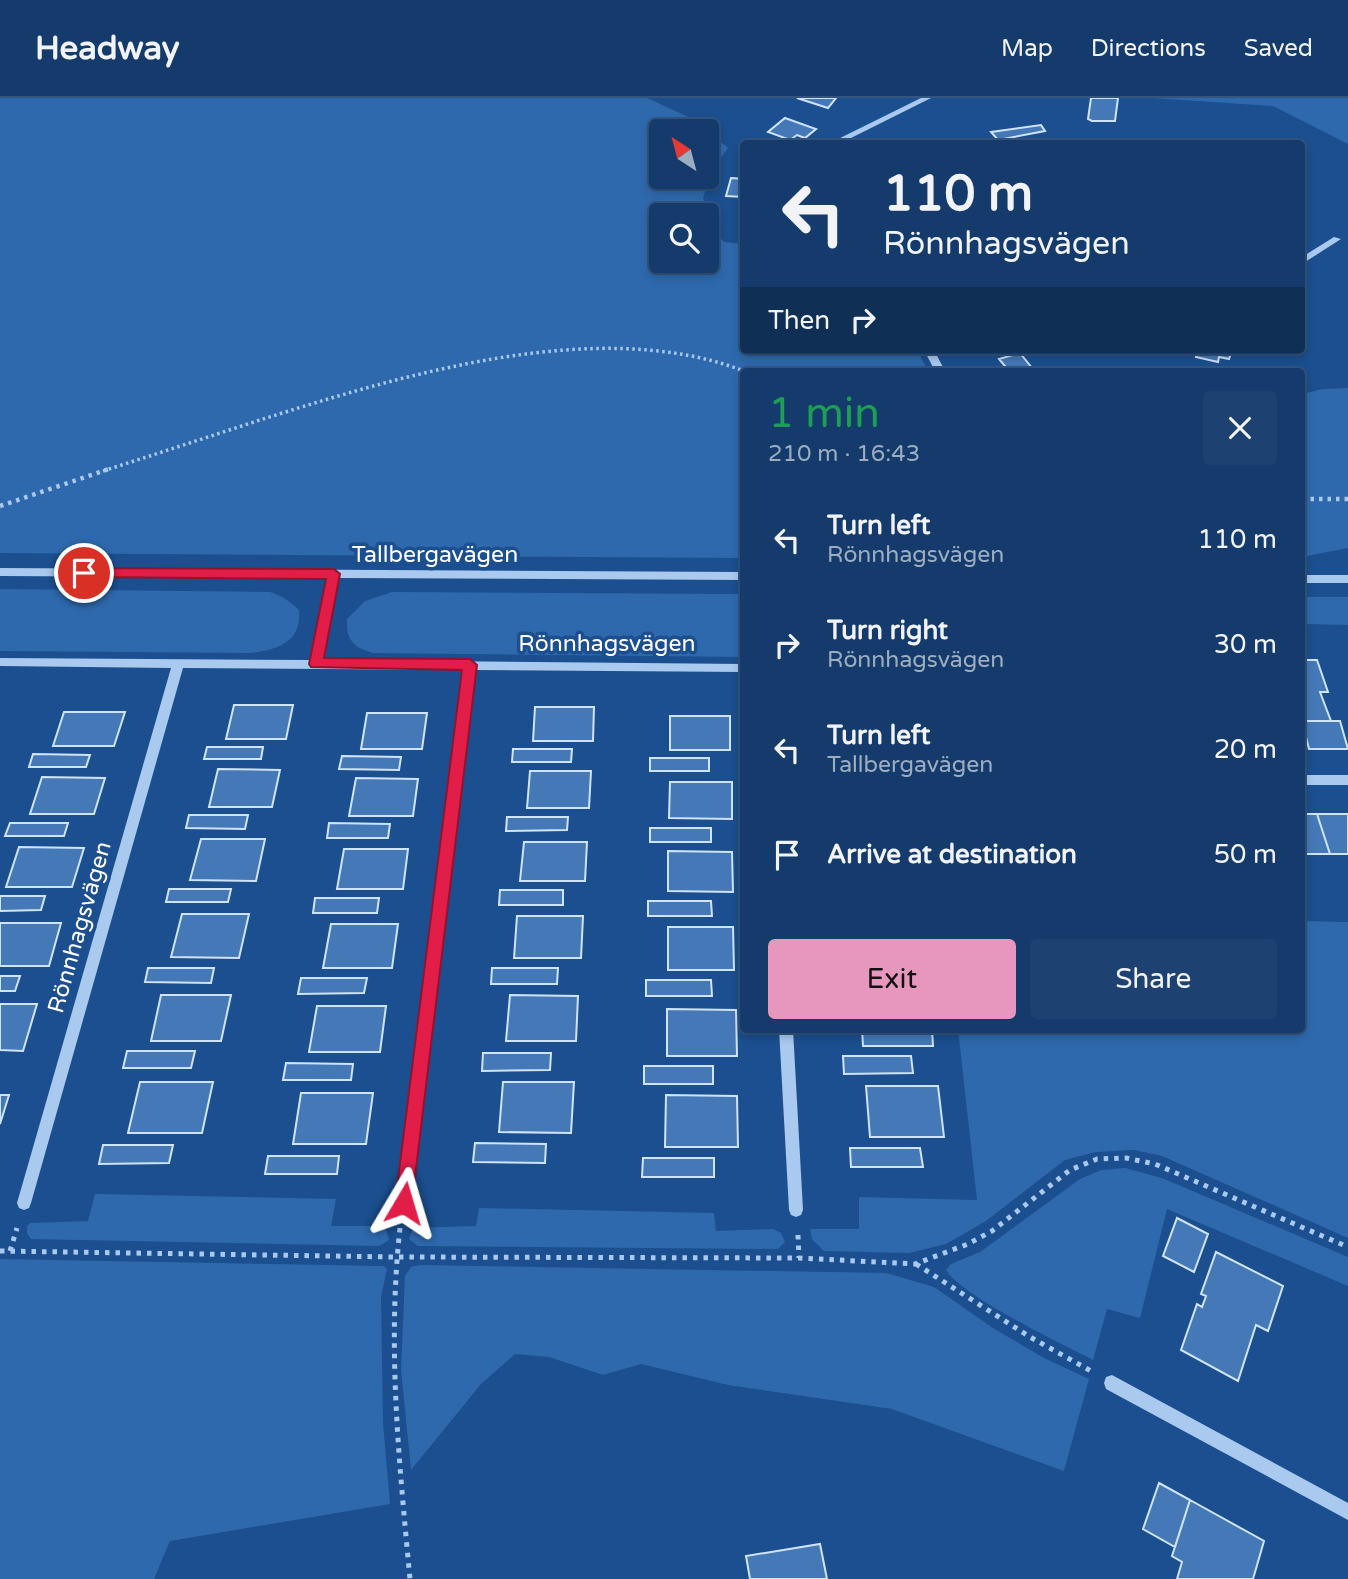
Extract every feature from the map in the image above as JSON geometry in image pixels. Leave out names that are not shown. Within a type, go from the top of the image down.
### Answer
[{"type":"street","points":[[840,140],[927,98]]},
{"type":"street","points":[[1305,259],[1337,239]]},
{"type":"street","name":"Tallbergavägen","points":[[0,572],[740,576]]},
{"type":"street","points":[[316,664],[334,574]]},
{"type":"street","points":[[1305,579],[1348,579]]},
{"type":"street","name":"Rönnhagsvägen","points":[[0,662],[740,668]]},
{"type":"street","name":"Rönnhagsvägen","points":[[24,1203],[178,664]]},
{"type":"street","points":[[404,1203],[470,665]]},
{"type":"street","points":[[1305,780],[1348,780]]},
{"type":"street","points":[[786,1033],[796,1210]]},
{"type":"street","points":[[1112,1383],[1348,1512]]},
{"type":"path","points":[[0,506],[326,399],[405,375],[462,363],[547,352],[618,349],[683,354],[740,371]]},
{"type":"path","points":[[1305,499],[1348,499]]},
{"type":"path","points":[[0,1251],[396,1257],[799,1258],[915,1264],[968,1244],[992,1231],[1070,1170],[1097,1158],[1126,1158],[1155,1164],[1348,1247]]},
{"type":"path","points":[[404,1203],[396,1257],[392,1314],[410,1579]]},
{"type":"path","points":[[915,1264],[1030,1337],[1112,1383]]},
{"type":"shaded area","points":[[0,98],[647,98],[693,119],[649,119],[649,189],[706,189],[703,198],[705,203],[649,203],[649,273],[719,273],[719,236],[724,242],[740,244],[740,354],[919,354],[926,368],[740,368],[740,558],[0,553]]},
{"type":"shaded area","points":[[1153,98],[1348,98],[1348,144],[1273,106]]},
{"type":"shaded area","points":[[719,140],[728,148],[719,160]]},
{"type":"shaded area","points":[[1348,388],[1348,548],[1305,556],[1305,393]]},
{"type":"shaded area","points":[[0,589],[270,592],[286,599],[299,610],[299,621],[292,637],[279,647],[250,653],[0,651]]},
{"type":"shaded area","points":[[392,592],[740,594],[740,657],[373,653],[352,642],[348,632],[347,619],[365,601]]},
{"type":"shaded area","points":[[1305,597],[1348,597],[1348,625],[1305,624]]},
{"type":"shaded area","points":[[1305,921],[1348,922],[1348,1238],[1162,1156],[1134,1150],[1096,1152],[1065,1160],[986,1221],[946,1244],[909,1253],[824,1251],[812,1239],[810,1229],[859,1229],[859,1197],[977,1200],[958,1033],[1305,1033]]},
{"type":"shaded area","points":[[1125,1168],[1162,1178],[1348,1257],[1348,1286],[1167,1209],[1140,1318],[1107,1309],[1093,1360],[992,1306],[956,1281],[946,1270],[951,1264],[980,1252],[1080,1179],[1101,1170]]},
{"type":"shaded area","points":[[95,1194],[336,1199],[331,1226],[385,1226],[389,1240],[379,1246],[31,1239],[27,1233],[30,1223],[88,1221]]},
{"type":"shaded area","points":[[479,1208],[714,1213],[716,1231],[773,1229],[781,1233],[785,1242],[778,1249],[418,1246],[409,1239],[413,1228],[476,1226]]},
{"type":"shaded area","points":[[0,1259],[383,1266],[387,1269],[381,1297],[383,1423],[390,1504],[170,1541],[154,1579],[0,1579]]},
{"type":"shaded area","points":[[420,1265],[886,1273],[934,1287],[993,1328],[1044,1358],[1089,1379],[1064,1471],[892,1409],[728,1385],[641,1364],[603,1375],[549,1357],[515,1354],[481,1384],[411,1470],[401,1370],[405,1276],[411,1267]]},
{"type":"building","points":[[797,98],[836,98],[828,108]]},
{"type":"building","points":[[1091,98],[1118,98],[1115,121],[1088,119]]},
{"type":"building","points":[[785,118],[816,129],[805,138],[797,135],[790,140],[768,132]]},
{"type":"building","points":[[1041,125],[1045,131],[998,140],[991,132]]},
{"type":"building","points":[[731,178],[740,179],[740,197],[726,196]]},
{"type":"building","points":[[1021,354],[1032,368],[1006,368],[999,359]]},
{"type":"building","points":[[1197,354],[1231,354],[1229,359],[1219,357],[1218,362],[1196,357]]},
{"type":"building","points":[[1305,660],[1317,660],[1328,692],[1320,692],[1331,721],[1305,721]]},
{"type":"building","points":[[234,705],[293,705],[286,739],[226,739]]},
{"type":"building","points":[[535,707],[594,707],[593,741],[533,741]]},
{"type":"building","points":[[64,712],[125,712],[114,746],[53,746]]},
{"type":"building","points":[[367,713],[427,713],[422,749],[361,749]]},
{"type":"building","points":[[670,716],[730,716],[730,750],[670,750]]},
{"type":"building","points":[[1305,721],[1340,721],[1348,749],[1309,749]]},
{"type":"building","points":[[207,747],[263,747],[261,759],[204,759]]},
{"type":"building","points":[[513,749],[572,749],[571,762],[512,762]]},
{"type":"building","points":[[33,754],[90,755],[86,767],[29,767]]},
{"type":"building","points":[[342,756],[401,757],[399,770],[339,769]]},
{"type":"building","points":[[650,758],[709,758],[709,771],[650,771]]},
{"type":"building","points":[[218,769],[280,770],[272,807],[209,807]]},
{"type":"building","points":[[530,771],[591,771],[589,808],[527,808]]},
{"type":"building","points":[[42,777],[105,778],[94,814],[30,814]]},
{"type":"building","points":[[356,778],[418,779],[413,816],[349,816]]},
{"type":"building","points":[[670,782],[732,782],[732,819],[669,818]]},
{"type":"building","points":[[1305,814],[1317,814],[1330,854],[1306,854]]},
{"type":"building","points":[[1317,814],[1348,814],[1348,854],[1330,854]]},
{"type":"building","points":[[189,815],[248,815],[245,829],[186,828]]},
{"type":"building","points":[[507,817],[568,817],[567,830],[506,831]]},
{"type":"building","points":[[10,823],[68,823],[64,836],[5,836]]},
{"type":"building","points":[[329,823],[390,824],[388,838],[327,838]]},
{"type":"building","points":[[650,828],[711,828],[711,842],[650,842]]},
{"type":"building","points":[[201,839],[265,839],[256,881],[190,880]]},
{"type":"building","points":[[524,842],[587,842],[585,881],[520,881]]},
{"type":"building","points":[[19,847],[84,848],[72,887],[6,887]]},
{"type":"building","points":[[344,849],[408,849],[403,889],[337,889]]},
{"type":"building","points":[[668,851],[732,852],[733,892],[668,891]]},
{"type":"building","points":[[169,889],[231,889],[228,902],[166,902]]},
{"type":"building","points":[[500,890],[563,890],[563,905],[499,905]]},
{"type":"building","points":[[0,896],[45,896],[41,910],[0,911]]},
{"type":"building","points":[[315,898],[379,898],[377,913],[313,913]]},
{"type":"building","points":[[648,901],[711,901],[712,916],[648,916]]},
{"type":"building","points":[[182,914],[249,914],[239,958],[171,957]]},
{"type":"building","points":[[517,916],[583,916],[581,958],[514,958]]},
{"type":"building","points":[[0,923],[61,923],[49,966],[0,966]]},
{"type":"building","points":[[331,924],[398,924],[392,968],[323,968]]},
{"type":"building","points":[[668,927],[733,927],[734,970],[668,970]]},
{"type":"building","points":[[148,968],[214,968],[211,983],[145,982]]},
{"type":"building","points":[[492,968],[558,968],[557,984],[491,984]]},
{"type":"building","points":[[0,976],[20,976],[15,991],[0,991]]},
{"type":"building","points":[[301,978],[367,978],[364,993],[298,994]]},
{"type":"building","points":[[646,980],[711,980],[712,996],[646,996]]},
{"type":"building","points":[[161,995],[231,995],[221,1041],[151,1041]]},
{"type":"building","points":[[510,995],[578,996],[576,1041],[506,1041]]},
{"type":"building","points":[[0,1004],[37,1004],[23,1051],[0,1050]]},
{"type":"building","points":[[317,1006],[386,1006],[380,1052],[309,1052]]},
{"type":"building","points":[[667,1009],[736,1010],[737,1056],[667,1056]]},
{"type":"building","points":[[862,1033],[932,1033],[933,1046],[863,1046]]},
{"type":"building","points":[[127,1051],[195,1051],[191,1068],[123,1068]]},
{"type":"building","points":[[483,1053],[551,1053],[550,1070],[482,1071]]},
{"type":"building","points":[[843,1056],[911,1056],[913,1073],[844,1074]]},
{"type":"building","points":[[286,1063],[353,1064],[351,1080],[283,1080]]},
{"type":"building","points":[[644,1066],[713,1066],[713,1084],[644,1084]]},
{"type":"building","points":[[140,1082],[213,1082],[202,1133],[128,1133]]},
{"type":"building","points":[[503,1082],[574,1082],[571,1133],[499,1132]]},
{"type":"building","points":[[866,1086],[938,1086],[944,1137],[870,1137]]},
{"type":"building","points":[[301,1093],[373,1093],[366,1144],[293,1144]]},
{"type":"building","points":[[0,1095],[9,1095],[0,1124]]},
{"type":"building","points":[[666,1095],[737,1096],[738,1147],[665,1147]]},
{"type":"building","points":[[475,1143],[546,1144],[545,1163],[473,1162]]},
{"type":"building","points":[[103,1145],[173,1145],[169,1163],[99,1164]]},
{"type":"building","points":[[850,1148],[920,1148],[923,1167],[851,1167]]},
{"type":"building","points":[[268,1156],[339,1156],[337,1174],[265,1174]]},
{"type":"building","points":[[643,1158],[714,1158],[714,1177],[642,1177]]},
{"type":"building","points":[[1177,1218],[1208,1234],[1194,1272],[1163,1256]]},
{"type":"building","points":[[1216,1252],[1283,1286],[1268,1331],[1256,1325],[1238,1381],[1181,1350],[1197,1304],[1202,1307],[1206,1296],[1201,1294]]},
{"type":"building","points":[[1159,1483],[1190,1500],[1175,1547],[1143,1529]]},
{"type":"building","points":[[1190,1500],[1264,1541],[1253,1579],[1177,1579],[1182,1562],[1172,1556]]},
{"type":"building","points":[[820,1544],[827,1579],[750,1579],[746,1556]]},
{"type":"route","points":[[84,573],[334,574],[316,664],[470,665],[404,1203]]}]
